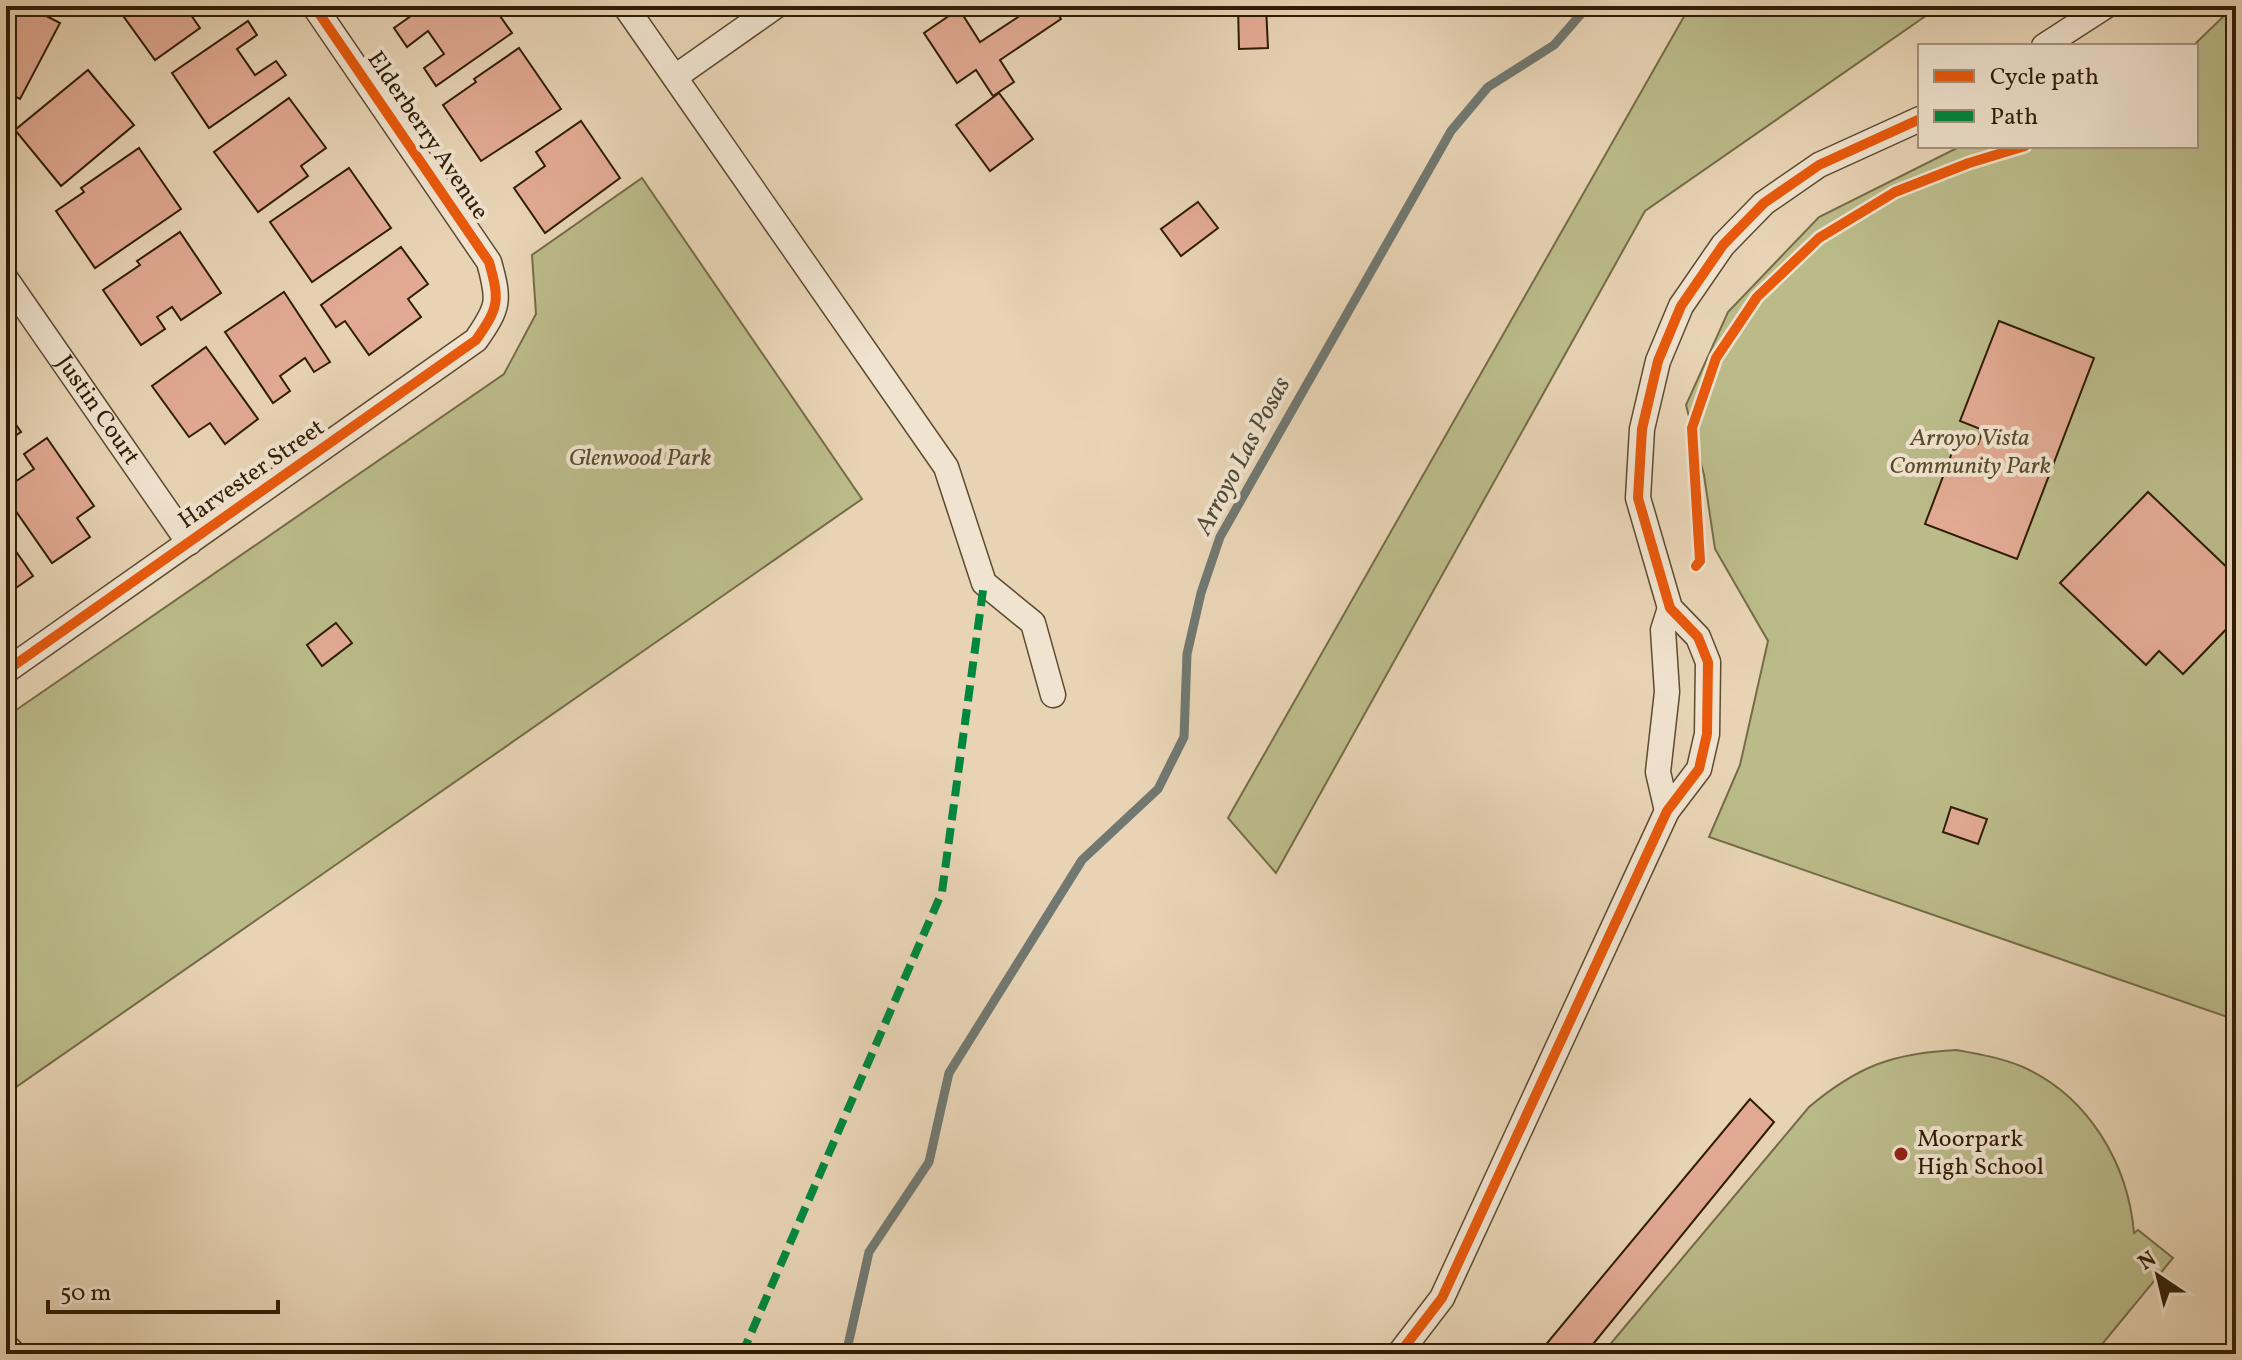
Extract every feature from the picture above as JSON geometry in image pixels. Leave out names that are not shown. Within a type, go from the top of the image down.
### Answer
[{"type":"street","name":"Elderberry Avenue","points":[[314,6],[489,262],[497,293]]},
{"type":"street","points":[[625,6],[946,467],[984,583],[1033,623],[1053,695]]},
{"type":"street","points":[[675,77],[776,6]]},
{"type":"street","points":[[2047,44],[2106,6]]},
{"type":"street","points":[[1399,1354],[1442,1298],[1667,811],[1699,769],[1707,734],[1708,662],[1698,637],[1670,608],[1638,498],[1642,429],[1658,361],[1681,306],[1723,245],[1764,203],[1819,165],[1918,120]]},
{"type":"street","name":"Justin Court","points":[[6,279],[189,543]]},
{"type":"street","name":"Harvester Street","points":[[6,671],[476,340],[493,316],[497,293]]},
{"type":"street","points":[[1667,811],[1658,772],[1667,692],[1663,630],[1670,608]]},
{"type":"green space","points":[[1690,6],[1940,6],[1645,211],[1276,873],[1228,818]]},
{"type":"green space","name":"Arroyo Vista Community Park","points":[[2236,6],[2236,1020],[1709,837],[1740,765],[1768,641],[1715,549],[1704,475],[1686,405],[1728,312],[1819,217],[1957,148],[2198,148],[2198,44],[2195,44]]},
{"type":"green space","name":"Glenwood Park","points":[[642,178],[862,499],[6,1094],[6,717],[504,374],[536,314],[532,255]]},
{"type":"green space","points":[[1957,1050],[2023,1067],[2067,1095],[2101,1135],[2113,1157],[2130,1207],[2134,1233],[2138,1230],[2173,1258],[2094,1354],[1602,1354],[1809,1107],[1844,1081],[1877,1064],[1914,1054]]},
{"type":"building","points":[[6,6],[27,6],[60,23],[20,99],[6,92],[16,69],[6,64]]},
{"type":"building","points":[[116,6],[203,6],[191,15],[200,28],[155,60]]},
{"type":"building","points":[[425,6],[493,6],[512,33],[436,86],[424,68],[444,54],[428,31],[407,47],[394,28]]},
{"type":"building","points":[[1052,6],[1061,19],[1000,60],[1014,82],[993,96],[976,70],[957,83],[924,33],[959,9],[980,42],[1018,17],[1011,7]]},
{"type":"building","points":[[1238,6],[1266,6],[1268,48],[1239,49]]},
{"type":"building","points":[[248,21],[257,35],[237,49],[255,75],[276,61],[286,75],[209,128],[172,73]]},
{"type":"building","points":[[519,48],[561,109],[481,161],[443,105]]},
{"type":"building","points":[[88,70],[134,125],[61,186],[15,130]]},
{"type":"building","points":[[999,93],[1033,139],[990,171],[956,125]]},
{"type":"building","points":[[289,98],[326,148],[301,166],[308,176],[258,212],[214,152]]},
{"type":"building","points":[[581,121],[620,178],[545,233],[514,188],[545,166],[536,152]]},
{"type":"building","points":[[139,148],[181,209],[95,268],[56,211],[84,192],[81,188]]},
{"type":"building","points":[[349,168],[391,228],[312,282],[270,222]]},
{"type":"building","points":[[1198,202],[1218,228],[1181,256],[1161,229]]},
{"type":"building","points":[[180,232],[221,293],[181,320],[172,307],[157,317],[165,329],[141,345],[103,290],[140,265],[137,261]]},
{"type":"building","points":[[401,247],[428,284],[408,299],[421,317],[369,355],[345,321],[336,327],[321,305]]},
{"type":"building","points":[[284,292],[330,362],[314,372],[305,358],[280,376],[290,391],[273,403],[225,332]]},
{"type":"building","points":[[1999,321],[2094,358],[2017,559],[1925,524],[1958,437],[1978,444],[1983,430],[1960,421]]},
{"type":"building","points":[[206,347],[258,419],[225,444],[210,423],[189,437],[152,386]]},
{"type":"building","points":[[6,410],[21,432],[6,442]]},
{"type":"building","points":[[47,438],[94,506],[77,518],[90,537],[52,563],[6,497],[6,488],[34,469],[24,454]]},
{"type":"building","points":[[2148,492],[2236,576],[2236,619],[2183,674],[2159,651],[2146,665],[2060,583]]},
{"type":"building","points":[[6,537],[33,576],[16,588],[6,575]]},
{"type":"building","points":[[336,623],[352,643],[322,666],[307,645]]},
{"type":"building","points":[[1951,807],[1987,819],[1978,844],[1943,832]]},
{"type":"building","points":[[1750,1099],[1774,1122],[1585,1354],[1538,1354]]},
{"type":"waterway","name":"Arroyo Las Posas","points":[[846,1354],[869,1252],[929,1162],[949,1073],[1082,860],[1158,789],[1184,737],[1187,654],[1201,593],[1220,537],[1451,131],[1488,87],[1554,45],[1588,6]]},
{"type":"marked path","points":[[742,1354],[942,892],[984,583]]},
{"type":"cycle path","points":[[6,671],[476,340],[493,311],[496,295],[489,262],[314,6]]},
{"type":"cycle path","points":[[1399,1354],[1442,1298],[1667,811],[1699,769],[1707,734],[1708,662],[1698,637],[1670,608],[1638,498],[1642,429],[1658,361],[1681,306],[1723,245],[1764,203],[1819,165],[1918,120]]},
{"type":"cycle path","points":[[1696,566],[1700,561],[1692,428],[1716,358],[1757,297],[1819,238],[1895,192],[1969,163],[2018,148]]},
{"type":"place","name":"Moorpark High School","points":[[1901,1154]]}]
